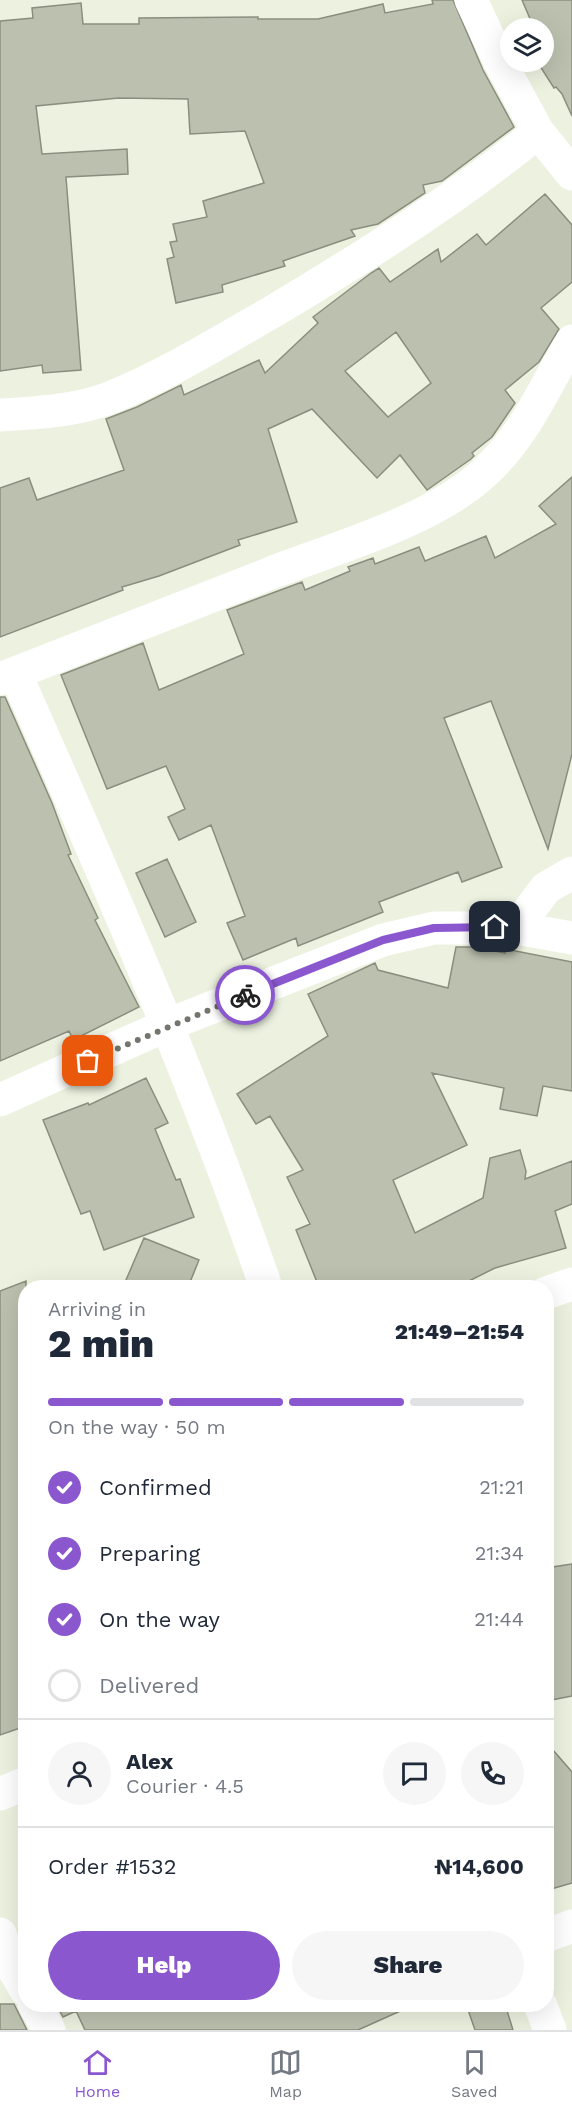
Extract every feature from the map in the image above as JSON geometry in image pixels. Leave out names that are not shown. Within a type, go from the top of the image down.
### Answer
[{"type":"street","points":[[471,0],[500,62],[538,132],[572,174]]},
{"type":"street","points":[[0,416],[45,413],[105,399],[206,350],[416,224],[487,174],[538,132]]},
{"type":"street","points":[[264,1280],[238,1205],[167,1025],[8,676],[347,544],[444,503],[484,473],[516,439],[546,391],[572,341]]},
{"type":"street","points":[[516,927],[546,888],[572,873]]},
{"type":"street","points":[[0,1100],[167,1025],[383,940],[434,928],[516,927],[572,938]]},
{"type":"street","points":[[554,1290],[572,1284]]},
{"type":"street","points":[[0,1794],[18,1786]]},
{"type":"street","points":[[554,1933],[572,1926]]},
{"type":"street","points":[[0,1934],[10,1963],[18,1976]]},
{"type":"street","points":[[39,2012],[49,2030]]},
{"type":"street","points":[[543,2012],[550,2030]]},
{"type":"building","points":[[432,0],[453,0],[483,70],[514,127],[442,181],[423,185],[425,193],[378,224],[351,230],[355,236],[283,261],[285,266],[222,285],[223,292],[176,303],[167,259],[174,257],[170,242],[177,241],[173,224],[207,217],[203,201],[264,183],[245,131],[190,134],[188,99],[119,98],[36,106],[42,154],[127,149],[128,174],[66,177],[81,370],[43,373],[42,365],[0,371],[0,21],[33,18],[32,8],[81,3],[83,24],[139,24],[139,18],[318,19],[383,4],[385,13],[433,4]]},
{"type":"building","points":[[522,0],[572,0],[572,116],[562,94],[556,87],[554,88],[544,72],[554,72],[554,18],[530,18]]},
{"type":"building","points":[[545,194],[572,225],[572,282],[541,308],[559,329],[539,362],[505,390],[515,403],[492,437],[472,453],[474,456],[471,459],[427,490],[400,455],[377,478],[312,409],[268,429],[297,522],[238,540],[240,545],[159,576],[122,587],[123,590],[0,637],[0,488],[29,478],[37,500],[124,470],[106,419],[137,407],[181,385],[184,395],[259,360],[265,373],[318,323],[313,317],[379,268],[390,282],[438,249],[441,262],[477,234],[486,245]],"holes":[[[396,332],[431,383],[388,417],[345,371]]]},
{"type":"building","points":[[572,477],[572,754],[548,849],[491,701],[444,718],[502,867],[462,882],[458,872],[379,902],[383,912],[298,946],[296,938],[243,960],[227,923],[245,916],[211,825],[179,840],[168,817],[185,809],[166,766],[107,789],[61,675],[143,643],[159,690],[244,654],[227,610],[302,582],[305,590],[350,571],[348,567],[373,558],[375,564],[419,547],[425,561],[486,536],[495,558],[556,524],[539,506]]},
{"type":"building","points":[[0,697],[5,697],[52,803],[71,854],[68,855],[98,918],[95,920],[139,1007],[73,1040],[69,1031],[0,1061]]},
{"type":"building","points":[[167,859],[196,922],[165,937],[136,873]]},
{"type":"building","points":[[456,947],[476,947],[505,953],[506,949],[572,962],[572,1091],[543,1086],[537,1116],[500,1109],[504,1088],[432,1073],[467,1145],[393,1180],[415,1233],[483,1198],[490,1158],[520,1150],[526,1171],[525,1179],[572,1161],[572,1204],[555,1211],[566,1248],[495,1268],[471,1280],[316,1280],[296,1230],[310,1224],[287,1177],[303,1170],[270,1116],[256,1124],[237,1094],[328,1036],[308,994],[375,963],[378,970],[448,988]]},
{"type":"building","points":[[146,1078],[168,1123],[155,1129],[176,1180],[180,1179],[194,1217],[104,1250],[90,1211],[81,1214],[43,1120],[88,1103],[89,1105]]},
{"type":"building","points":[[144,1238],[199,1260],[191,1280],[126,1280]]},
{"type":"building","points":[[18,1284],[18,1729],[0,1735],[0,1291]]},
{"type":"building","points":[[572,1564],[572,1696],[554,1699],[554,1567]]},
{"type":"building","points":[[554,1751],[572,1772],[572,1883],[554,1888]]},
{"type":"building","points":[[0,2004],[14,2004],[27,2030],[0,2030]]},
{"type":"building","points":[[60,2012],[74,2012],[63,2017]]},
{"type":"building","points":[[76,2012],[398,2012],[358,2030],[85,2030]]},
{"type":"building","points":[[469,2012],[507,2012],[513,2030],[475,2030]]},
{"type":"way so far","points":[[88,1061],[167,1025],[245,995]]},
{"type":"route","points":[[245,995],[383,940],[434,928],[495,927]]}]
